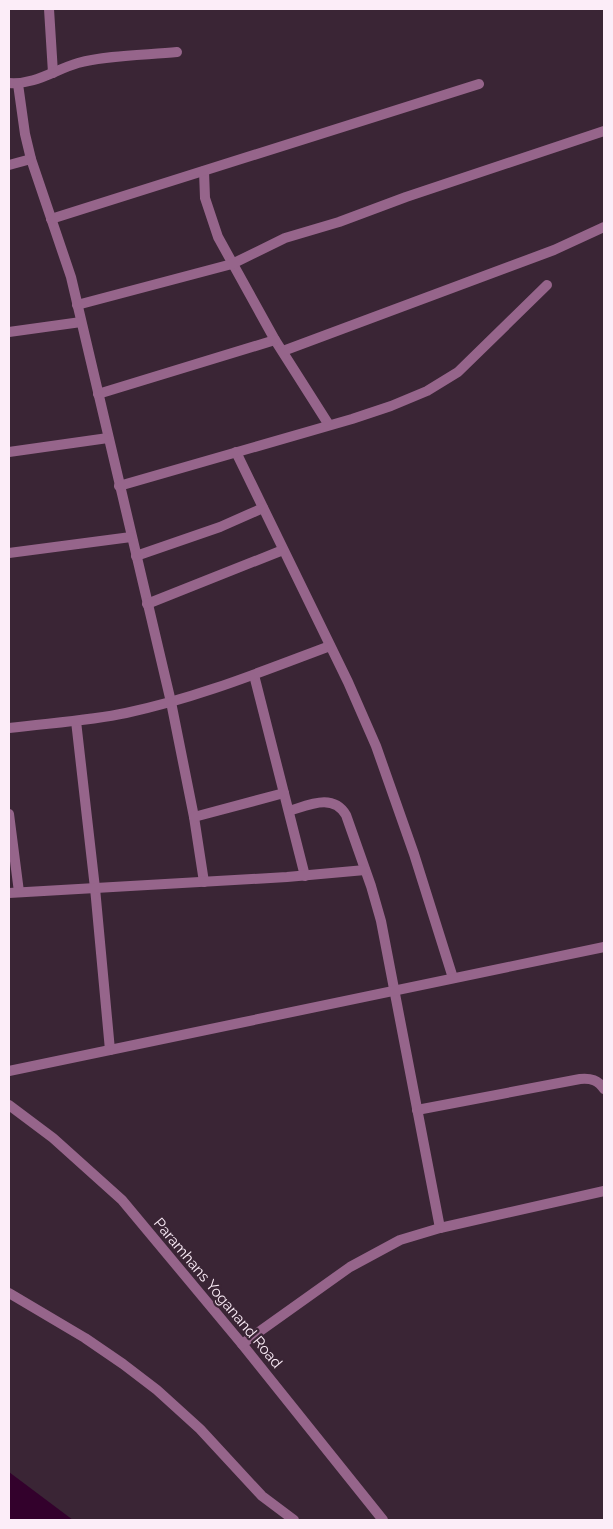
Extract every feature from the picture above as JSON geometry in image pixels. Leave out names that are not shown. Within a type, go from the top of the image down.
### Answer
[{"type":"street","points":[[49,9],[53,73]]},
{"type":"street","points":[[177,52],[92,60],[28,83],[14,84],[31,159],[70,277],[77,305],[171,702],[194,817],[204,882]]},
{"type":"street","points":[[51,219],[479,84]]},
{"type":"street","points":[[77,305],[232,264],[285,238],[338,222],[406,197],[604,131]]},
{"type":"street","points":[[9,165],[31,159]]},
{"type":"street","points":[[204,171],[206,198],[210,217],[218,237],[275,340],[329,425]]},
{"type":"street","points":[[283,351],[554,250],[604,227]]},
{"type":"street","points":[[119,486],[400,403],[444,382],[470,361],[547,285]]},
{"type":"street","points":[[9,332],[81,322]]},
{"type":"street","points":[[98,394],[275,340]]},
{"type":"street","points":[[9,452],[108,438]]},
{"type":"street","points":[[236,452],[348,682],[376,746],[414,854],[453,978]]},
{"type":"street","points":[[136,556],[220,527],[263,508]]},
{"type":"street","points":[[9,554],[131,537]]},
{"type":"street","points":[[147,604],[283,550]]},
{"type":"street","points":[[9,728],[76,721],[124,713],[171,702],[222,687],[330,646]]},
{"type":"street","points":[[254,675],[305,876]]},
{"type":"street","points":[[76,721],[95,888],[110,1050]]},
{"type":"street","points":[[194,817],[284,793]]},
{"type":"street","points":[[289,811],[328,802],[342,809],[366,870],[381,921],[440,1228]]},
{"type":"street","points":[[9,814],[14,892],[305,876],[366,870]]},
{"type":"street","points":[[9,1071],[604,947]]},
{"type":"street","points":[[417,1110],[580,1079],[590,1078],[598,1081],[604,1089]]},
{"type":"street","name":"Paramhans Yoganand Road","points":[[9,1105],[53,1138],[122,1200],[242,1344],[383,1520]]},
{"type":"street","points":[[242,1344],[350,1267],[400,1240],[440,1228],[604,1191]]},
{"type":"street","points":[[9,1293],[85,1338],[157,1390],[216,1445],[262,1496],[294,1520]]},
{"type":"shaded area","points":[[9,1472],[73,1520],[9,1520]]}]
